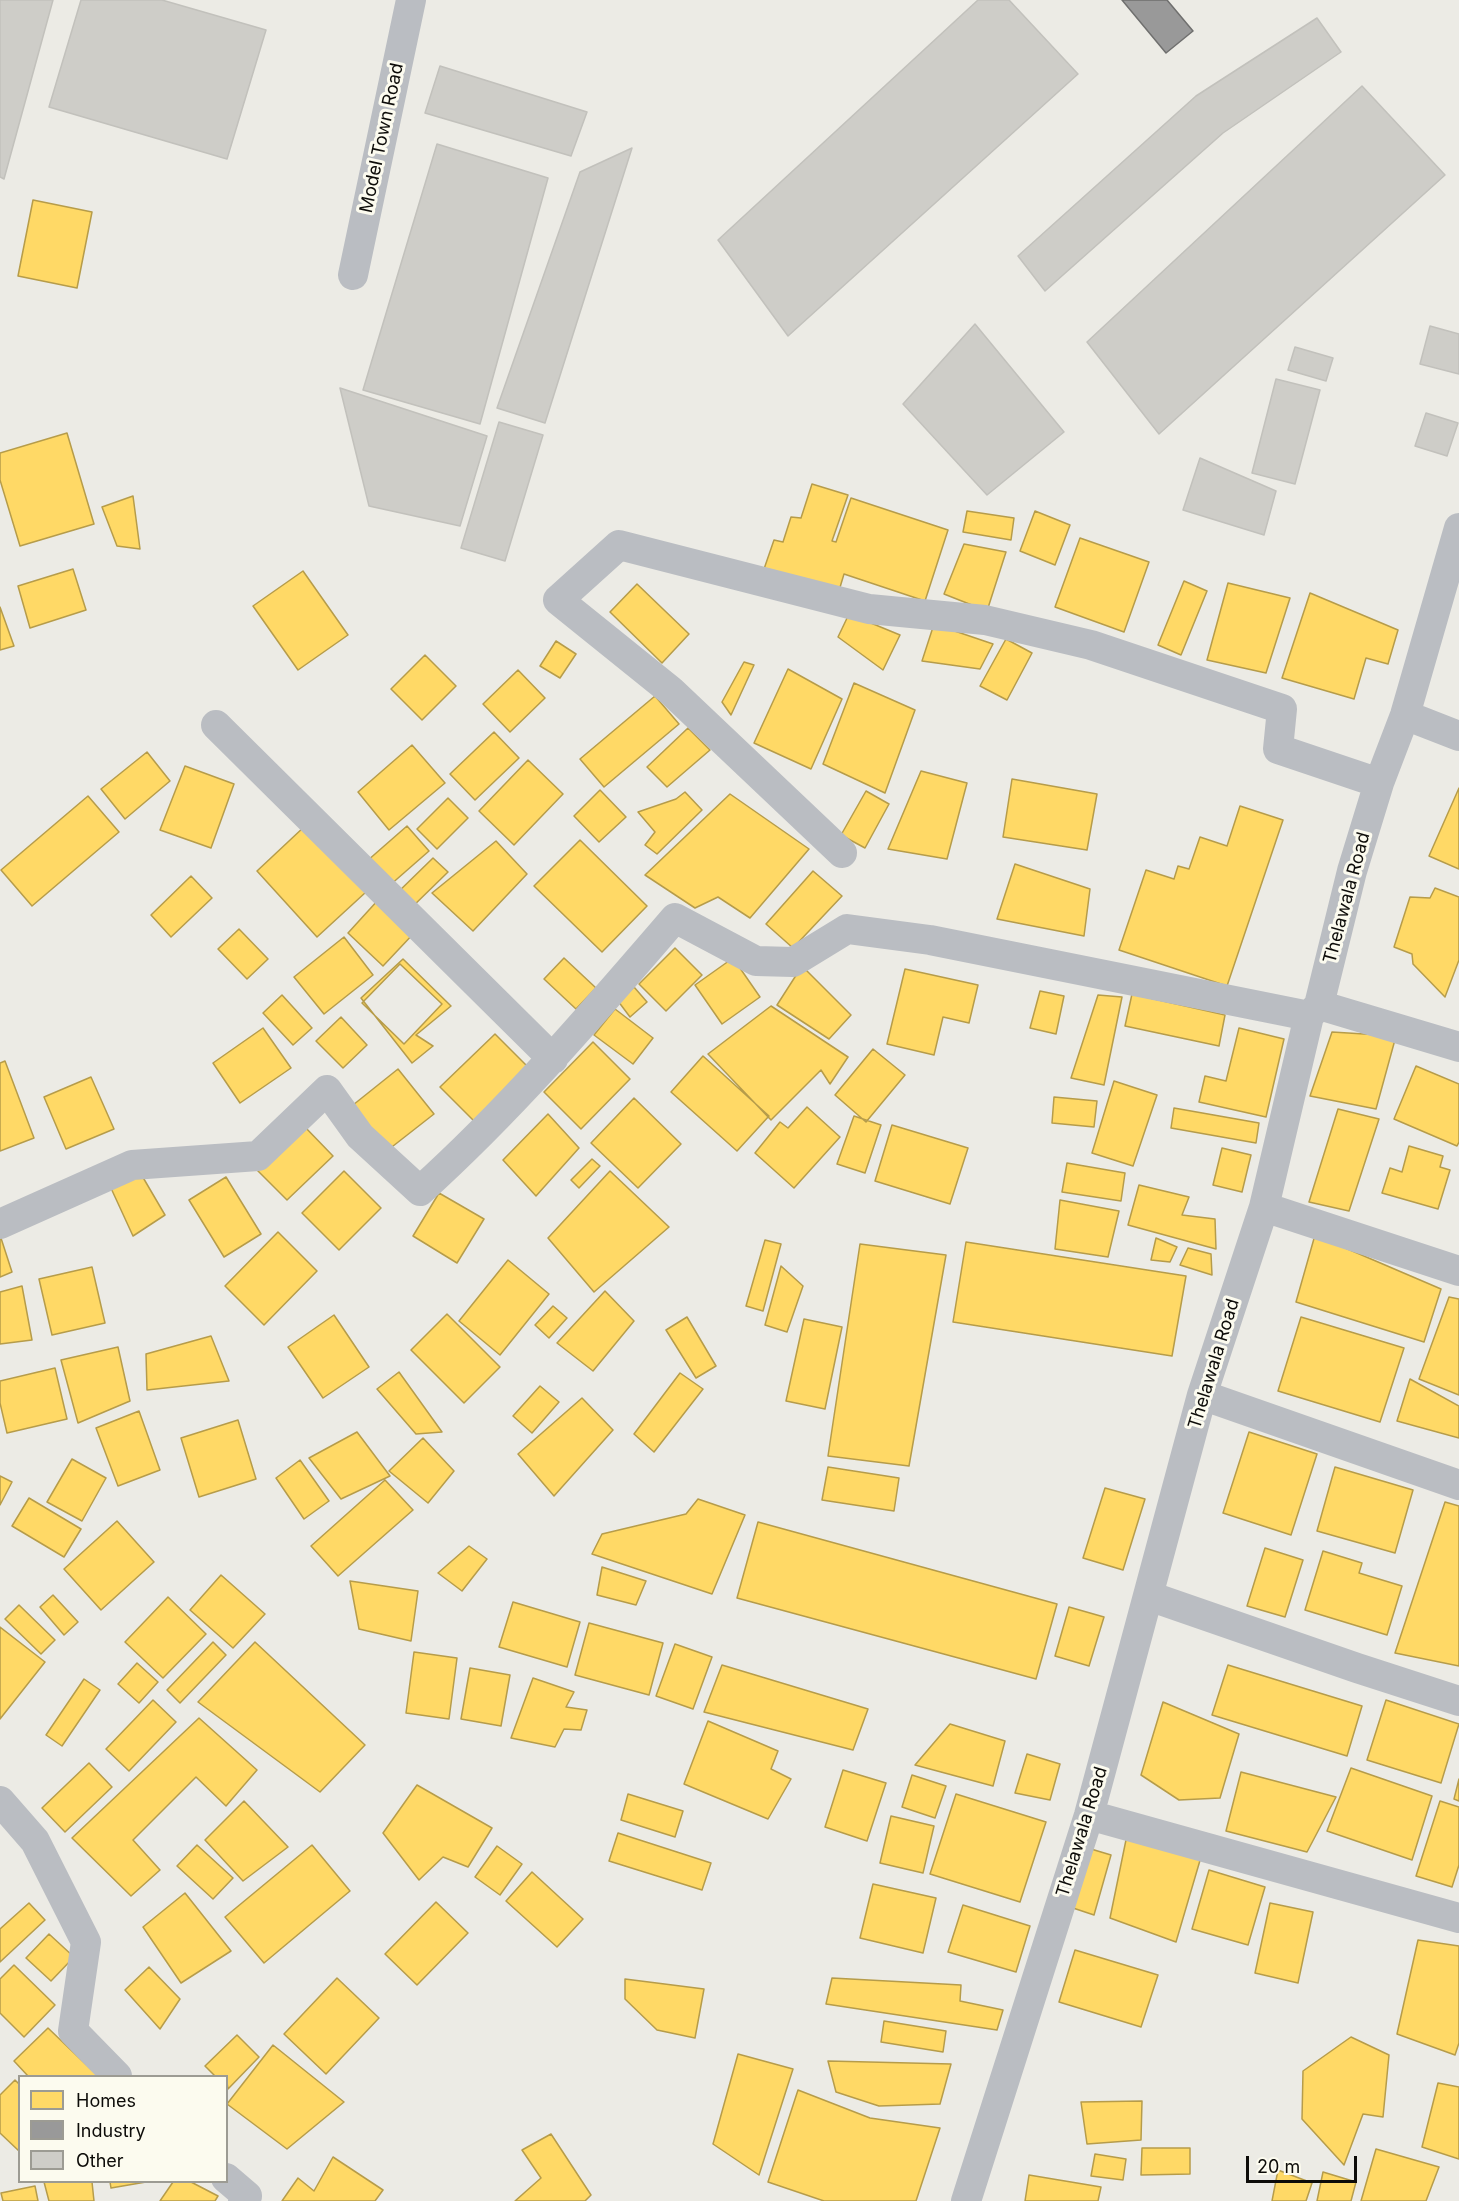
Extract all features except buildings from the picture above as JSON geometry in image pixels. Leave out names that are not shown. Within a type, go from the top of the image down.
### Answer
[{"type":"street","name":"Model Town Road","points":[[353,275],[411,0]]},
{"type":"street","name":"Thelawala Road","points":[[966,2201],[1089,1815],[1202,1395],[1264,1207],[1352,871],[1379,783],[1405,716],[1459,528]]},
{"type":"street","points":[[842,853],[671,691],[558,600],[619,545],[869,609],[985,620],[1091,645],[1282,709],[1278,749],[1379,783]]},
{"type":"street","points":[[1405,716],[1459,736]]},
{"type":"street","points":[[216,725],[553,1059]]},
{"type":"street","points":[[0,1224],[132,1165],[258,1156],[327,1089],[360,1136],[420,1191],[470,1146],[553,1059],[675,918],[756,961],[792,962],[847,929],[930,940],[1314,1011],[1459,1047]]},
{"type":"street","points":[[1264,1207],[1459,1271]]},
{"type":"street","points":[[1202,1395],[1459,1485]]},
{"type":"street","points":[[1149,1596],[1459,1701]]},
{"type":"street","points":[[0,1801],[35,1841],[86,1942],[73,2031],[116,2075]]},
{"type":"street","points":[[1089,1815],[1459,1918]]},
{"type":"street","points":[[228,2180],[247,2196],[243,2201]]}]
